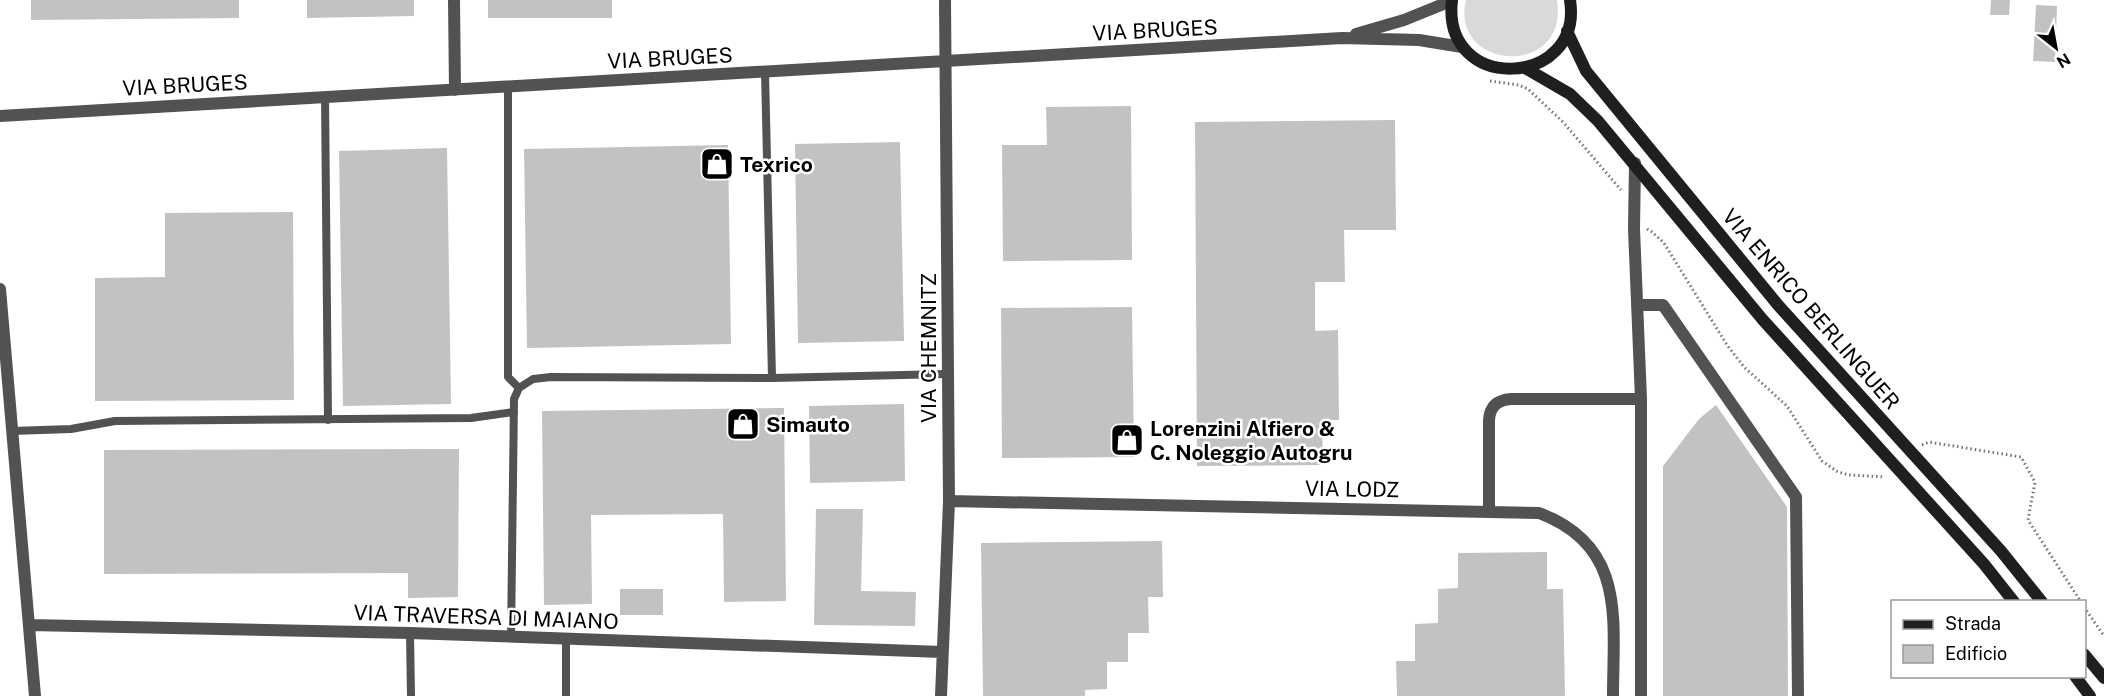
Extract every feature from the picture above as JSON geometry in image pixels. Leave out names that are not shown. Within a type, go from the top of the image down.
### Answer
[{"type":"main road","points":[[1525,68],[1546,58],[1562,41],[1570,17],[1570,0]]},
{"type":"main road","points":[[1451,1],[1452,23],[1462,47]]},
{"type":"main road","name":"VIA ENRICO BERLINGUER","points":[[1567,31],[1586,71],[1770,296],[2001,551],[2040,600]]},
{"type":"main road","name":"VIA ENRICO BERLINGUER","points":[[1462,47],[1475,58],[1494,67],[1525,68],[1558,86],[1581,103],[1635,163],[1763,320],[1984,564],[2012,600]]},
{"type":"main road","points":[[2086,655],[2104,678]]},
{"type":"main road","points":[[2076,678],[2090,696]]},
{"type":"street","points":[[454,0],[455,90]]},
{"type":"street","name":"VIA CHEMNITZ","points":[[941,696],[949,501],[945,0]]},
{"type":"street","name":"VIA BRUGES","points":[[1342,38],[1404,20],[1451,1]]},
{"type":"street","name":"VIA BRUGES","points":[[0,116],[1342,38],[1419,40],[1462,47]]},
{"type":"street","points":[[1635,163],[1634,229],[1641,399],[1641,696]]},
{"type":"street","points":[[0,289],[35,696]]},
{"type":"street","points":[[1637,305],[1663,305],[1797,497],[1798,696]]},
{"type":"street","points":[[1489,512],[1490,415],[1497,403],[1511,399],[1641,399]]},
{"type":"street","name":"VIA LODZ","points":[[949,501],[1539,513],[1570,528],[1586,542],[1606,575],[1612,606],[1613,696]]},
{"type":"street","name":"VIA TRAVERSA DI MAIANO","points":[[29,625],[410,633],[942,652]]},
{"type":"lane","points":[[765,72],[772,378]]},
{"type":"lane","points":[[508,87],[508,377],[519,388]]},
{"type":"lane","points":[[325,96],[328,420]]},
{"type":"lane","points":[[511,636],[514,399],[519,388],[533,380],[551,377],[772,378],[947,374]]},
{"type":"lane","points":[[12,431],[71,429],[115,421],[471,418],[514,412]]},
{"type":"lane","points":[[410,633],[411,696]]},
{"type":"lane","points":[[566,638],[566,696]]},
{"type":"path","points":[[1487,80],[1519,85],[1528,89],[1563,122],[1623,193]]},
{"type":"path","points":[[1634,229],[1645,229],[1652,232],[1664,243],[1727,345],[1744,367],[1787,406],[1822,461],[1838,472],[1849,475],[1886,477]]},
{"type":"path","points":[[1920,445],[1929,442],[2021,457],[2035,482],[2028,520],[2080,600]]},
{"type":"path","points":[[2086,609],[2104,636]]},
{"type":"shaded area","points":[[1466,0],[1557,0],[1556,26],[1545,43],[1529,53],[1510,56],[1490,52],[1475,41],[1466,24]]},
{"type":"building","points":[[31,0],[239,0],[239,18],[31,20]]},
{"type":"building","points":[[307,0],[414,0],[414,16],[307,18]]},
{"type":"building","points":[[488,0],[612,0],[612,18],[488,18]]},
{"type":"building","points":[[1991,0],[2010,0],[2009,15],[1990,15]]},
{"type":"building","points":[[2036,5],[2057,6],[2055,62],[2033,61]]},
{"type":"building","points":[[1131,106],[1132,260],[1003,261],[1002,145],[1047,145],[1046,107]]},
{"type":"building","points":[[1395,120],[1396,230],[1344,230],[1345,282],[1315,282],[1315,331],[1338,330],[1339,420],[1322,420],[1323,465],[1197,466],[1195,122]]},
{"type":"building","points":[[900,142],[904,341],[798,343],[795,144]]},
{"type":"building","points":[[728,145],[731,344],[527,348],[524,149]]},
{"type":"building","points":[[447,148],[451,404],[343,406],[339,151]]},
{"type":"building","points":[[293,212],[294,400],[95,401],[95,278],[165,277],[165,213]]},
{"type":"building","points":[[1132,307],[1134,457],[1002,458],[1001,308]]},
{"type":"building","points":[[904,404],[905,481],[810,483],[809,406]]},
{"type":"building","points":[[1716,405],[1787,507],[1788,696],[1663,696],[1663,466],[1699,419]]},
{"type":"building","points":[[784,408],[786,601],[724,602],[723,514],[591,515],[592,604],[544,605],[542,411]]},
{"type":"building","points":[[459,449],[458,597],[408,598],[408,573],[104,574],[104,450]]},
{"type":"building","points":[[816,509],[863,509],[861,591],[916,592],[915,626],[814,625]]},
{"type":"building","points":[[1162,541],[1163,597],[1148,597],[1149,633],[1128,633],[1128,662],[1107,662],[1107,689],[1085,690],[1085,696],[983,696],[981,543]]},
{"type":"building","points":[[1547,552],[1547,589],[1563,589],[1565,696],[1397,696],[1396,661],[1415,661],[1415,624],[1438,623],[1438,589],[1458,588],[1458,553]]},
{"type":"building","points":[[620,589],[663,589],[663,615],[620,615]]},
{"type":"place","name":"Texrico","points":[[717,164]]},
{"type":"place","name":"Simauto","points":[[743,424]]},
{"type":"place","name":"Lorenzini Alfiero & C. Noleggio Autogru","points":[[1127,440]]}]
